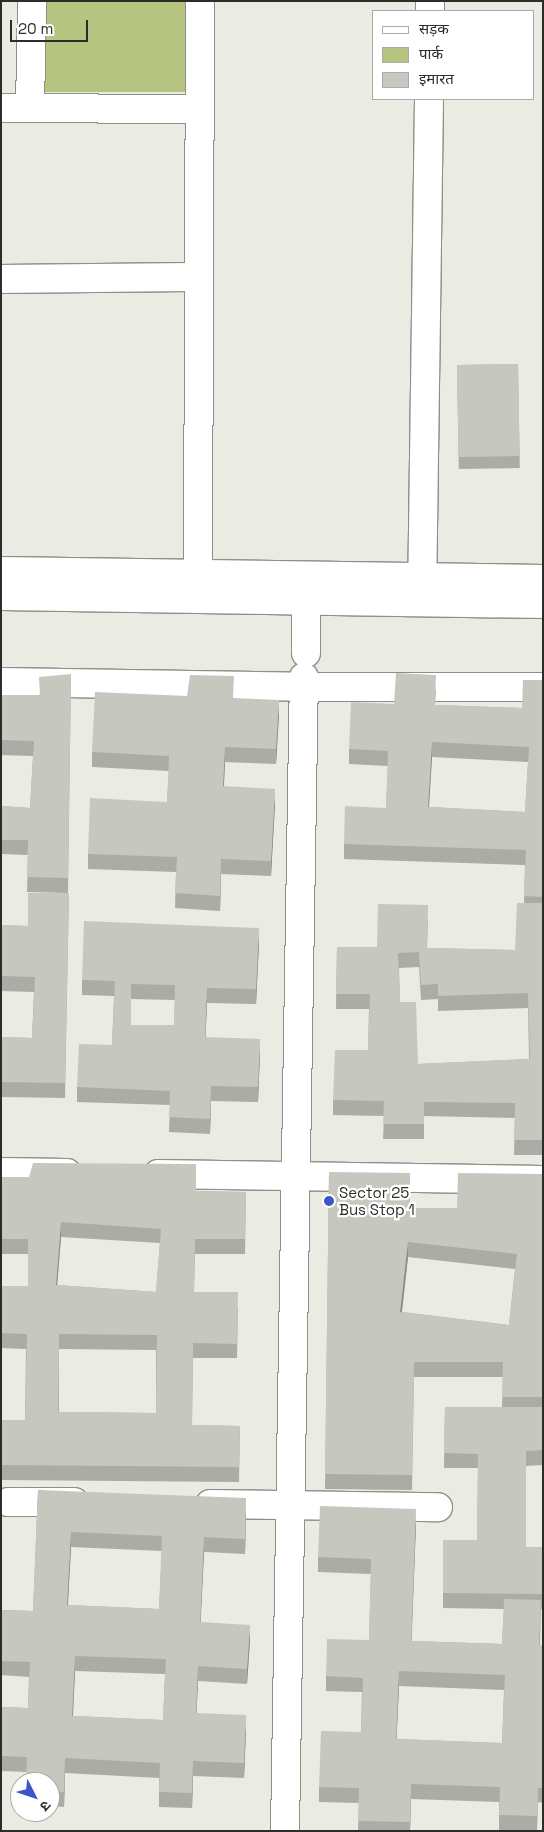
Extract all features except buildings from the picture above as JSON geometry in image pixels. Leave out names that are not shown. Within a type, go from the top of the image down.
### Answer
[{"type":"street","points":[[30,108],[32,1]]},
{"type":"street","points":[[198,574],[200,1]]},
{"type":"street","points":[[423,590],[429,100]]},
{"type":"street","points":[[1,108],[200,109]]},
{"type":"street","points":[[1,279],[199,277]]},
{"type":"street","points":[[1,571],[198,574],[306,588]]},
{"type":"street","points":[[423,590],[543,579]]},
{"type":"street","points":[[286,1831],[306,588]]},
{"type":"street","points":[[1,596],[306,588],[423,590],[543,604]]},
{"type":"street","points":[[1,682],[305,672],[543,687]]},
{"type":"street","points":[[1,1172],[90,1173]]},
{"type":"street","points":[[129,1173],[543,1180]]},
{"type":"street","points":[[8,1502],[96,1503]]},
{"type":"street","points":[[183,1504],[438,1507]]},
{"type":"green space","points":[[45,1],[186,1],[186,92],[45,92]]},
{"type":"place","name":"Sector 25 Bus Stop 1","points":[[329,1201]]}]
